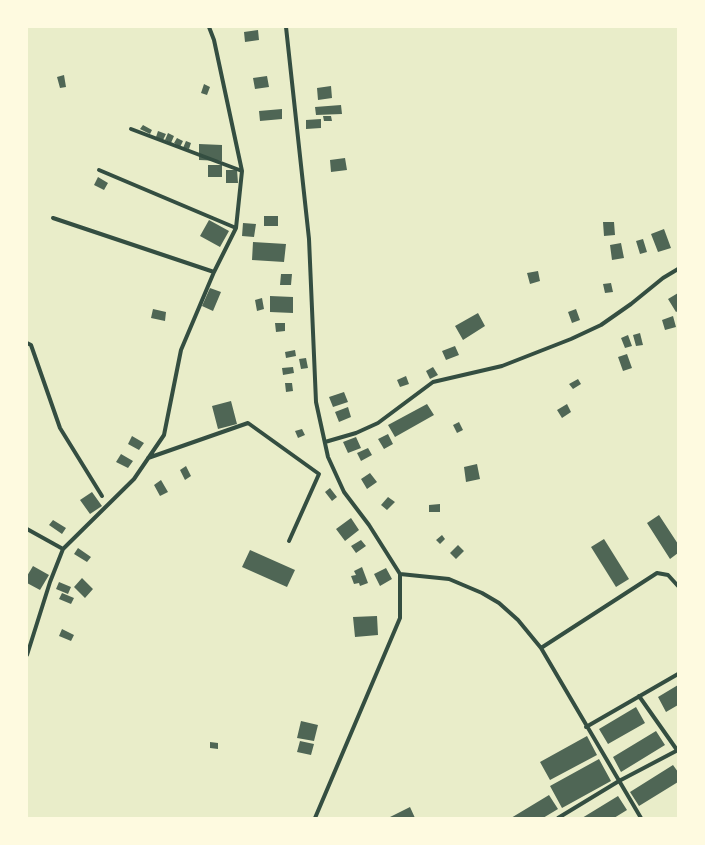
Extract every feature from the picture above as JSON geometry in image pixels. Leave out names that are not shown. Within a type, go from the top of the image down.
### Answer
[{"type":"street","points":[[27,655],[50,582],[63,549],[134,479],[164,435],[181,350],[214,272],[236,228],[242,172],[214,40],[209,27]]},
{"type":"street","points":[[286,27],[309,239],[316,402],[328,456],[344,492],[369,525],[400,574],[400,618],[315,818]]},
{"type":"street","points":[[131,129],[242,172]]},
{"type":"street","points":[[99,170],[236,228]]},
{"type":"street","points":[[53,218],[214,272]]},
{"type":"street","points":[[325,442],[356,433],[378,423],[433,382],[502,366],[571,339],[601,325],[631,304],[663,278],[678,269]]},
{"type":"street","points":[[27,343],[31,345],[60,428],[102,496]]},
{"type":"street","points":[[148,458],[248,423],[319,474],[289,540]]},
{"type":"street","points":[[27,529],[63,549]]},
{"type":"street","points":[[541,648],[657,573],[668,575],[678,586]]},
{"type":"street","points":[[400,574],[450,580],[482,593],[500,603],[518,620],[541,648],[586,727],[641,818]]},
{"type":"street","points":[[586,727],[678,674]]},
{"type":"street","points":[[558,818],[619,781],[678,750],[639,696]]},
{"type":"building","points":[[258,30],[259,40],[245,42],[244,32]]},
{"type":"building","points":[[64,75],[66,87],[60,88],[57,77]]},
{"type":"building","points":[[267,76],[269,87],[255,89],[253,78]]},
{"type":"building","points":[[204,84],[210,87],[207,95],[201,93]]},
{"type":"building","points":[[331,86],[332,98],[318,100],[317,88]]},
{"type":"building","points":[[341,105],[342,114],[316,115],[315,107]]},
{"type":"building","points":[[282,109],[282,119],[260,121],[259,111]]},
{"type":"building","points":[[323,116],[331,116],[332,121],[324,121]]},
{"type":"building","points":[[321,119],[321,128],[306,129],[306,120]]},
{"type":"building","points":[[143,125],[152,130],[150,134],[140,129]]},
{"type":"building","points":[[158,131],[166,134],[163,140],[156,137]]},
{"type":"building","points":[[168,133],[174,136],[171,143],[165,140]]},
{"type":"building","points":[[177,138],[183,141],[180,147],[174,143]]},
{"type":"building","points":[[186,141],[191,143],[189,149],[183,148]]},
{"type":"building","points":[[199,144],[222,145],[222,161],[199,160]]},
{"type":"building","points":[[345,158],[347,170],[331,172],[330,160]]},
{"type":"building","points":[[208,165],[222,165],[222,177],[208,177]]},
{"type":"building","points":[[226,170],[237,170],[238,183],[226,183]]},
{"type":"building","points":[[98,177],[108,183],[104,190],[94,185]]},
{"type":"building","points":[[264,216],[278,216],[278,226],[264,226]]},
{"type":"building","points":[[209,220],[229,231],[220,247],[200,236]]},
{"type":"building","points":[[603,222],[614,222],[615,235],[604,236]]},
{"type":"building","points":[[243,223],[256,224],[254,237],[242,236]]},
{"type":"building","points":[[664,229],[671,248],[658,252],[651,234]]},
{"type":"building","points":[[643,239],[647,252],[640,254],[636,241]]},
{"type":"building","points":[[253,242],[286,244],[284,262],[252,260]]},
{"type":"building","points":[[621,243],[624,258],[612,260],[610,245]]},
{"type":"building","points":[[538,271],[540,281],[530,284],[527,273]]},
{"type":"building","points":[[281,274],[292,274],[291,285],[280,285]]},
{"type":"building","points":[[611,283],[613,292],[605,293],[603,284]]},
{"type":"building","points":[[210,288],[221,292],[213,311],[202,306]]},
{"type":"building","points":[[678,293],[678,311],[676,312],[668,299]]},
{"type":"building","points":[[270,296],[293,297],[293,313],[270,312]]},
{"type":"building","points":[[262,298],[264,309],[257,311],[255,300]]},
{"type":"building","points":[[153,309],[166,312],[165,321],[151,318]]},
{"type":"building","points":[[576,309],[580,320],[572,323],[568,312]]},
{"type":"building","points":[[478,313],[485,326],[463,340],[455,326]]},
{"type":"building","points":[[673,316],[676,327],[665,330],[662,320]]},
{"type":"building","points":[[275,323],[285,323],[285,331],[276,332]]},
{"type":"building","points":[[640,333],[643,345],[636,346],[633,335]]},
{"type":"building","points":[[628,335],[632,346],[625,348],[621,338]]},
{"type":"building","points":[[455,346],[459,355],[446,360],[442,351]]},
{"type":"building","points":[[295,350],[296,356],[286,358],[285,352]]},
{"type":"building","points":[[627,354],[632,368],[623,371],[618,357]]},
{"type":"building","points":[[306,358],[308,368],[301,369],[299,359]]},
{"type":"building","points":[[293,367],[294,373],[283,375],[282,368]]},
{"type":"building","points":[[433,367],[438,375],[430,379],[426,371]]},
{"type":"building","points":[[406,376],[409,384],[400,387],[397,380]]},
{"type":"building","points":[[578,379],[581,384],[573,389],[569,384]]},
{"type":"building","points":[[285,383],[292,383],[293,391],[286,392]]},
{"type":"building","points":[[344,392],[348,402],[333,407],[329,397]]},
{"type":"building","points":[[231,401],[237,424],[218,429],[212,406]]},
{"type":"building","points":[[427,404],[434,415],[395,437],[388,425]]},
{"type":"building","points":[[567,404],[571,412],[562,418],[557,410]]},
{"type":"building","points":[[348,407],[351,417],[339,422],[335,412]]},
{"type":"building","points":[[459,422],[463,430],[457,433],[453,425]]},
{"type":"building","points":[[302,429],[305,435],[298,438],[295,431]]},
{"type":"building","points":[[388,434],[393,444],[384,449],[378,439]]},
{"type":"building","points":[[132,436],[144,443],[139,450],[128,444]]},
{"type":"building","points":[[356,437],[361,448],[348,453],[343,442]]},
{"type":"building","points":[[368,448],[372,455],[361,461],[357,453]]},
{"type":"building","points":[[121,454],[133,461],[128,468],[116,462]]},
{"type":"building","points":[[477,464],[480,479],[466,482],[464,467]]},
{"type":"building","points":[[186,466],[191,476],[185,480],[180,470]]},
{"type":"building","points":[[370,473],[377,482],[367,489],[361,479]]},
{"type":"building","points":[[161,480],[168,492],[160,496],[154,485]]},
{"type":"building","points":[[330,488],[337,497],[332,501],[325,492]]},
{"type":"building","points":[[92,492],[102,506],[90,514],[80,500]]},
{"type":"building","points":[[388,497],[395,502],[387,510],[381,505]]},
{"type":"building","points":[[440,504],[440,512],[429,512],[429,505]]},
{"type":"building","points":[[659,515],[678,544],[678,553],[670,559],[647,523]]},
{"type":"building","points":[[351,518],[359,530],[345,541],[336,529]]},
{"type":"building","points":[[53,520],[66,528],[62,534],[49,525]]},
{"type":"building","points":[[442,535],[445,539],[440,544],[436,540]]},
{"type":"building","points":[[604,539],[629,579],[616,587],[591,547]]},
{"type":"building","points":[[361,540],[366,546],[356,553],[351,546]]},
{"type":"building","points":[[458,545],[464,551],[456,559],[450,553]]},
{"type":"building","points":[[78,548],[91,557],[87,562],[74,554]]},
{"type":"building","points":[[250,550],[295,570],[287,587],[242,567]]},
{"type":"building","points":[[33,566],[49,575],[40,590],[27,583],[27,576]]},
{"type":"building","points":[[362,567],[368,583],[360,586],[359,583],[354,584],[351,576],[356,575],[354,571]]},
{"type":"building","points":[[386,568],[392,579],[380,586],[374,574]]},
{"type":"building","points":[[82,578],[93,589],[85,598],[74,587]]},
{"type":"building","points":[[59,582],[71,587],[68,594],[56,589]]},
{"type":"building","points":[[62,593],[74,598],[71,604],[59,599]]},
{"type":"building","points":[[377,616],[378,635],[355,637],[353,617]]},
{"type":"building","points":[[62,629],[74,635],[71,641],[59,636]]},
{"type":"building","points":[[678,685],[678,705],[666,712],[658,697]]},
{"type":"building","points":[[636,707],[645,723],[608,744],[599,729]]},
{"type":"building","points":[[301,721],[318,725],[314,741],[297,738]]},
{"type":"building","points":[[656,731],[665,745],[621,772],[613,757]]},
{"type":"building","points":[[587,736],[597,755],[550,780],[540,762]]},
{"type":"building","points":[[300,741],[314,744],[311,755],[297,752]]},
{"type":"building","points":[[210,742],[218,743],[218,749],[210,748]]},
{"type":"building","points":[[599,759],[611,781],[562,808],[550,786]]},
{"type":"building","points":[[673,765],[678,772],[678,782],[639,806],[630,792]]},
{"type":"building","points":[[549,795],[558,809],[543,818],[511,818]]},
{"type":"building","points":[[618,796],[627,810],[614,818],[582,818]]},
{"type":"building","points":[[410,807],[415,818],[388,818]]}]
